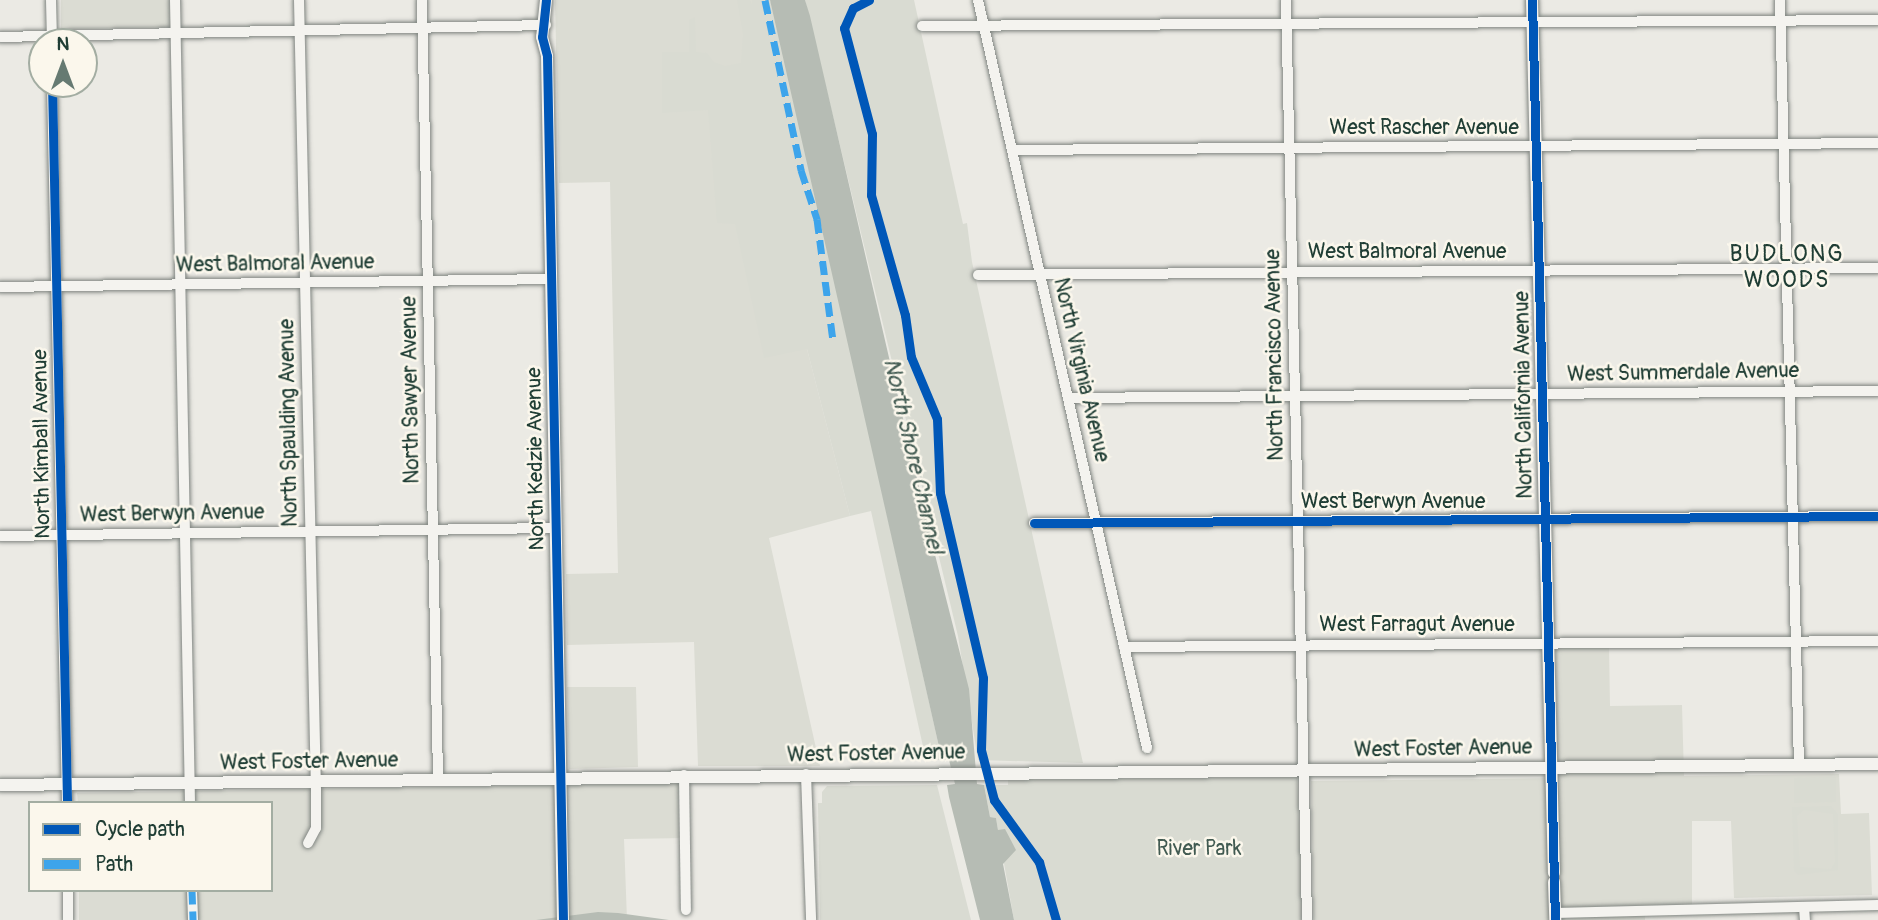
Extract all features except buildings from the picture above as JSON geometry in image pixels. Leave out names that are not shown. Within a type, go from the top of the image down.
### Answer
[{"type":"main road","name":"North Kedzie Avenue","points":[[546,0],[546,26],[551,37],[547,56],[550,279],[563,915]]},
{"type":"main road","name":"North California Avenue","points":[[1532,0],[1555,916]]},
{"type":"main road","name":"West Foster Avenue","points":[[0,785],[684,775],[1878,764]]},
{"type":"street","points":[[51,0],[52,28]]},
{"type":"street","points":[[175,0],[190,801]]},
{"type":"street","name":"North Spaulding Avenue","points":[[299,0],[316,781],[316,828],[308,843]]},
{"type":"street","name":"North Sawyer Avenue","points":[[422,0],[438,779]]},
{"type":"street","name":"North Virginia Avenue","points":[[978,0],[1147,748]]},
{"type":"street","name":"North Francisco Avenue","points":[[1286,0],[1307,920]]},
{"type":"street","points":[[1780,0],[1799,764]]},
{"type":"street","points":[[922,26],[1878,20]]},
{"type":"street","points":[[98,37],[546,26]]},
{"type":"street","points":[[0,37],[28,38]]},
{"type":"street","name":"North Kimball Avenue","points":[[52,98],[66,801]]},
{"type":"street","name":"West Rascher Avenue","points":[[1012,150],[1878,143]]},
{"type":"street","name":"West Balmoral Avenue","points":[[978,275],[1878,268]]},
{"type":"street","name":"West Balmoral Avenue","points":[[0,287],[550,279]]},
{"type":"street","name":"West Summerdale Avenue","points":[[1069,398],[1878,391]]},
{"type":"street","name":"West Berwyn Avenue","points":[[1034,523],[1878,516]]},
{"type":"street","name":"West Berwyn Avenue","points":[[0,536],[555,528]]},
{"type":"street","name":"West Farragut Avenue","points":[[1124,647],[1878,641]]},
{"type":"street","points":[[806,774],[811,920]]},
{"type":"street","points":[[684,775],[686,910]]},
{"type":"street","points":[[68,892],[68,920]]},
{"type":"street","points":[[192,892],[193,920]]},
{"type":"street","points":[[1555,916],[1878,905]]},
{"type":"street","points":[[1804,907],[1805,920]]},
{"type":"shaded area","points":[[61,0],[170,0],[171,27],[61,28]]},
{"type":"shaded area","points":[[555,0],[752,0],[807,349],[850,516],[769,538],[820,766],[698,766],[694,642],[567,645],[566,574],[618,573],[610,182],[559,183]]},
{"type":"shaded area","points":[[770,0],[805,0],[810,16],[918,483],[930,530],[936,535],[931,539],[969,689],[977,784],[984,785],[990,817],[996,818],[998,830],[1005,829],[1016,850],[1003,864],[1014,920],[980,920],[949,797],[947,785],[955,784],[949,760],[942,760]]},
{"type":"shaded area","points":[[1556,647],[1609,647],[1610,706],[1682,705],[1684,776],[1839,774],[1841,814],[1869,813],[1872,895],[1734,898],[1731,821],[1692,821],[1692,905],[1645,907],[1645,920],[1314,920],[1311,781],[1558,778]]},
{"type":"shaded area","points":[[567,687],[636,687],[638,767],[569,769]]},
{"type":"shaded area","points":[[685,783],[686,838],[624,839],[627,920],[79,920],[79,892],[273,892],[273,801],[78,801],[77,793]]},
{"type":"shaded area","points":[[598,912],[618,913],[669,920],[536,920]]},
{"type":"green space","points":[[737,0],[750,0],[752,5],[752,0],[770,0],[774,10],[942,760],[926,760],[871,511],[850,516],[807,349],[764,358],[735,224],[717,223],[708,110],[662,113],[662,52],[689,52],[689,20],[695,17],[696,52],[707,53],[714,62],[725,66],[741,63],[743,34]]},
{"type":"green space","points":[[805,0],[914,0],[963,224],[967,223],[972,262],[1083,763],[978,760],[958,636]]},
{"type":"green space","name":"River Park","points":[[1297,777],[1303,920],[1014,920],[996,818],[990,817],[984,785],[1008,785],[1008,780]]},
{"type":"green space","points":[[1836,777],[1836,802],[1794,803],[1794,778]]},
{"type":"green space","points":[[937,785],[971,920],[820,920],[818,803],[822,803],[822,792],[827,786]]},
{"type":"green space","points":[[1831,806],[1838,814],[1838,870],[1798,875],[1794,871],[1792,807]],"holes":[[[1804,810],[1833,814],[1835,862],[1831,869],[1800,867],[1797,816]]]},
{"type":"marked path","points":[[765,0],[801,170],[817,219],[833,340]]},
{"type":"marked path","points":[[192,892],[193,920]]},
{"type":"cycle path","points":[[546,0],[542,37],[547,56],[563,920]]},
{"type":"cycle path","points":[[869,0],[853,8],[844,28],[872,134],[871,195],[905,315],[911,357],[937,419],[940,493],[983,678],[981,750],[994,800],[1039,862],[1056,920]]},
{"type":"cycle path","points":[[1532,0],[1555,920]]},
{"type":"cycle path","points":[[52,98],[67,801]]},
{"type":"cycle path","points":[[1034,523],[1878,516]]},
{"type":"district","name":"BUDLONG WOODS","points":[[1787,267]]},
{"type":"water label","name":"North Shore Channel","points":[[913,456]]}]
